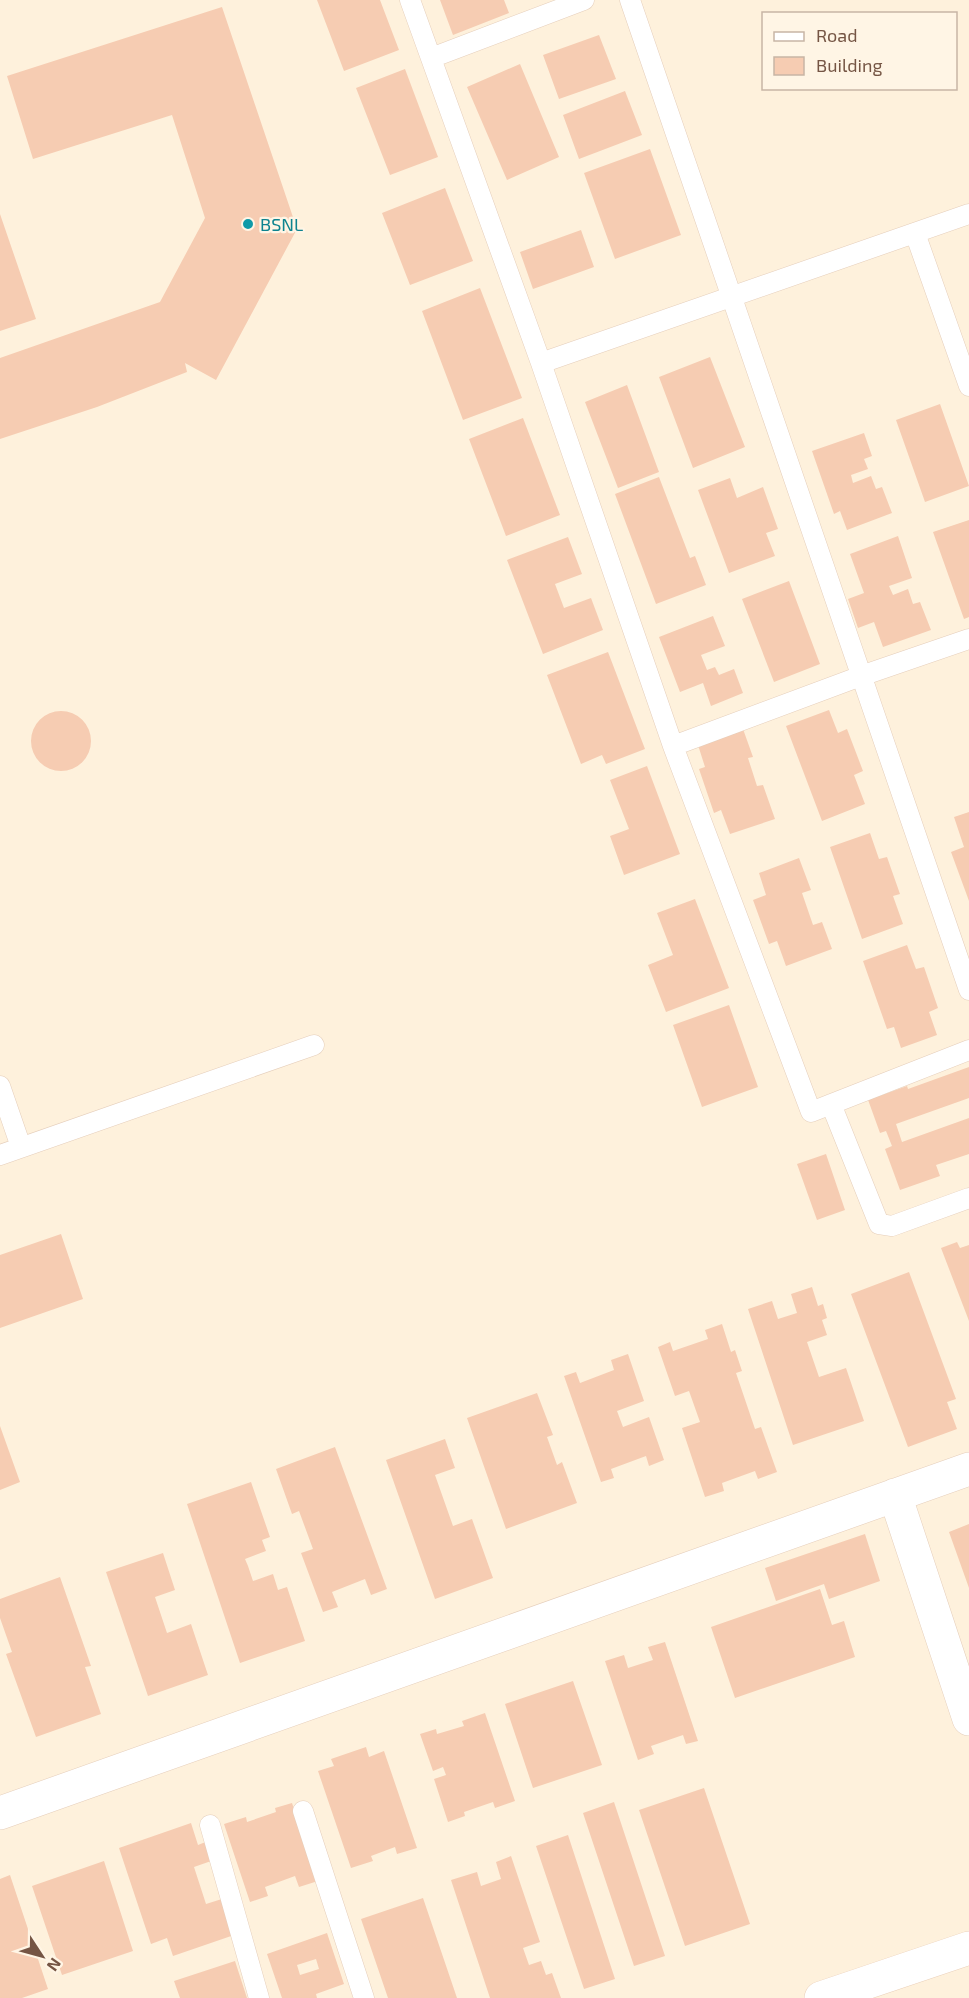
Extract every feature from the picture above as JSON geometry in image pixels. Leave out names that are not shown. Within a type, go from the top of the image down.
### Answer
[{"type":"street","points":[[0,1813],[969,1469]]},
{"type":"street","points":[[895,1495],[969,1719]]},
{"type":"street","points":[[821,1998],[969,1948]]},
{"type":"lane","points":[[410,0],[541,363],[673,746],[810,1112],[969,1050]]},
{"type":"lane","points":[[431,58],[584,0]]},
{"type":"lane","points":[[630,0],[969,990]]},
{"type":"lane","points":[[541,363],[969,214]]},
{"type":"lane","points":[[915,233],[969,386]]},
{"type":"lane","points":[[673,746],[861,676],[969,639]]},
{"type":"lane","points":[[0,1155],[314,1045]]},
{"type":"lane","points":[[0,1086],[21,1147]]},
{"type":"lane","points":[[831,1104],[879,1224],[892,1226],[969,1198]]},
{"type":"lane","points":[[303,1811],[364,1998]]},
{"type":"lane","points":[[210,1825],[259,1998]]},
{"type":"building","points":[[317,0],[380,0],[399,50],[344,71]]},
{"type":"building","points":[[440,0],[504,0],[509,13],[453,35]]},
{"type":"building","name":"BSNL","points":[[222,7],[297,229],[216,380],[185,363],[187,372],[97,407],[0,439],[0,358],[160,302],[205,218],[172,115],[33,159],[7,76]]},
{"type":"building","points":[[599,35],[616,79],[559,99],[543,55]]},
{"type":"building","points":[[520,64],[559,157],[507,180],[467,87]]},
{"type":"building","points":[[405,69],[438,157],[390,175],[356,88]]},
{"type":"building","points":[[625,91],[642,135],[579,159],[563,115]]},
{"type":"building","points":[[650,149],[681,235],[615,259],[584,173]]},
{"type":"building","points":[[445,188],[473,261],[410,285],[382,213]]},
{"type":"building","points":[[0,214],[36,319],[0,331]]},
{"type":"building","points":[[581,230],[594,267],[533,289],[520,252]]},
{"type":"building","points":[[480,288],[522,398],[463,420],[422,311]]},
{"type":"building","points":[[710,357],[745,447],[693,468],[659,377]]},
{"type":"building","points":[[627,385],[659,472],[618,488],[585,402]]},
{"type":"building","points":[[940,404],[969,486],[925,502],[896,420]]},
{"type":"building","points":[[523,418],[560,515],[506,536],[469,439]]},
{"type":"building","points":[[864,433],[872,456],[864,459],[868,469],[851,475],[853,483],[871,476],[876,489],[882,487],[892,513],[847,530],[840,511],[834,514],[812,451]]},
{"type":"building","points":[[659,477],[690,558],[695,556],[706,585],[656,604],[615,494]]},
{"type":"building","points":[[730,478],[737,498],[763,487],[778,529],[766,533],[775,556],[729,573],[698,490]]},
{"type":"building","points":[[969,520],[969,617],[964,619],[933,532]]},
{"type":"building","points":[[898,536],[912,578],[889,586],[893,595],[908,589],[913,604],[920,602],[931,630],[883,647],[874,622],[858,628],[848,599],[864,593],[850,554]]},
{"type":"building","points":[[568,537],[582,574],[555,584],[564,608],[591,598],[603,630],[543,654],[507,560]]},
{"type":"building","points":[[789,581],[820,664],[774,682],[742,599]]},
{"type":"building","points":[[713,616],[725,646],[701,655],[707,670],[715,667],[719,675],[734,669],[743,693],[711,706],[703,683],[680,692],[659,637]]},
{"type":"building","points":[[608,652],[645,749],[606,764],[602,755],[581,764],[547,675]]},
{"type":"building","points":[[829,710],[838,733],[847,729],[863,771],[854,775],[865,804],[822,821],[786,726]]},
{"type":"building","points":[[55,711],[67,711],[83,719],[89,729],[91,741],[89,753],[83,763],[67,771],[55,771],[39,763],[31,747],[31,735],[39,719]]},
{"type":"building","points":[[743,729],[753,757],[748,758],[757,786],[763,785],[775,819],[730,834],[721,810],[714,813],[699,769],[705,767],[698,745]]},
{"type":"building","points":[[647,766],[680,854],[624,875],[610,836],[629,829],[610,780]]},
{"type":"building","points":[[969,812],[969,901],[951,852],[964,847],[954,817]]},
{"type":"building","points":[[870,833],[879,859],[887,857],[900,894],[893,896],[903,924],[862,939],[830,847]]},
{"type":"building","points":[[799,858],[811,890],[802,893],[813,925],[822,922],[832,949],[786,966],[777,941],[769,944],[753,900],[766,895],[759,873]]},
{"type":"building","points":[[695,899],[729,988],[666,1012],[648,965],[673,955],[657,913]]},
{"type":"building","points":[[907,945],[916,969],[924,967],[938,1008],[929,1012],[937,1035],[901,1048],[894,1027],[887,1029],[863,961]]},
{"type":"building","points":[[729,1005],[758,1087],[702,1107],[673,1025]]},
{"type":"building","points":[[969,1067],[969,1098],[896,1124],[902,1142],[969,1118],[969,1154],[936,1165],[940,1176],[900,1190],[885,1149],[892,1146],[886,1131],[880,1133],[867,1097],[878,1093],[879,1096],[907,1086],[908,1089]]},
{"type":"building","points":[[826,1154],[845,1210],[817,1220],[797,1164]]},
{"type":"building","points":[[61,1234],[83,1299],[0,1328],[0,1255]]},
{"type":"building","points":[[957,1242],[960,1248],[969,1245],[969,1321],[941,1248]]},
{"type":"building","points":[[909,1272],[956,1399],[947,1402],[957,1429],[908,1447],[851,1294]]},
{"type":"building","points":[[812,1287],[818,1306],[823,1304],[827,1318],[822,1320],[827,1335],[807,1342],[819,1377],[846,1368],[864,1421],[793,1445],[748,1309],[772,1301],[778,1319],[797,1313],[791,1294]]},
{"type":"building","points":[[722,1324],[731,1352],[735,1350],[742,1371],[736,1373],[755,1429],[761,1427],[777,1472],[758,1479],[755,1471],[722,1483],[724,1491],[705,1497],[682,1428],[700,1422],[689,1391],[675,1396],[658,1347],[670,1342],[673,1351],[708,1339],[705,1330]]},
{"type":"building","points":[[628,1354],[644,1401],[617,1411],[623,1427],[649,1417],[664,1460],[649,1466],[646,1456],[611,1469],[614,1478],[601,1482],[564,1376],[576,1372],[580,1383],[614,1370],[611,1360]]},
{"type":"building","points":[[537,1393],[553,1435],[547,1437],[557,1465],[562,1462],[577,1503],[506,1529],[467,1418]]},
{"type":"building","points":[[0,1426],[20,1482],[0,1490]]},
{"type":"building","points":[[445,1439],[455,1468],[435,1475],[453,1526],[472,1519],[493,1578],[435,1599],[386,1460]]},
{"type":"building","points":[[335,1447],[387,1589],[371,1595],[365,1579],[332,1592],[338,1607],[323,1612],[301,1553],[313,1549],[299,1511],[292,1514],[276,1469]]},
{"type":"building","points":[[251,1482],[270,1537],[262,1540],[266,1551],[245,1559],[253,1581],[273,1574],[278,1590],[287,1587],[305,1641],[240,1663],[187,1504]]},
{"type":"building","points":[[969,1524],[969,1588],[949,1532]]},
{"type":"building","points":[[865,1534],[880,1581],[829,1599],[824,1584],[776,1601],[765,1568]]},
{"type":"building","points":[[163,1553],[175,1590],[155,1597],[167,1633],[191,1624],[208,1675],[148,1696],[106,1572]]},
{"type":"building","points":[[60,1577],[91,1666],[85,1667],[101,1714],[36,1737],[6,1654],[12,1652],[0,1618],[0,1599]]},
{"type":"building","points":[[820,1589],[832,1625],[844,1621],[855,1657],[735,1698],[711,1627]]},
{"type":"building","points":[[665,1642],[698,1741],[686,1744],[683,1735],[651,1746],[654,1754],[638,1760],[605,1661],[624,1655],[628,1668],[653,1660],[648,1647]]},
{"type":"building","points":[[573,1681],[602,1765],[533,1788],[505,1704]]},
{"type":"building","points":[[485,1713],[515,1801],[495,1808],[493,1802],[464,1812],[465,1816],[448,1822],[434,1779],[446,1775],[443,1767],[433,1771],[420,1734],[436,1729],[437,1734],[464,1726],[462,1721]]},
{"type":"building","points":[[366,1747],[369,1757],[384,1751],[417,1848],[397,1854],[395,1847],[371,1856],[373,1861],[351,1868],[318,1771],[334,1766],[331,1759]]},
{"type":"building","points":[[704,1788],[750,1924],[685,1946],[639,1810]]},
{"type":"building","points":[[614,1802],[665,1956],[634,1966],[583,1813]]},
{"type":"building","points":[[292,1803],[318,1881],[299,1887],[295,1876],[265,1887],[268,1896],[250,1902],[224,1824],[246,1817],[247,1822],[276,1812],[275,1808]]},
{"type":"building","points":[[191,1823],[198,1845],[208,1841],[214,1860],[194,1867],[206,1904],[225,1898],[237,1934],[173,1956],[167,1938],[151,1944],[119,1848]]},
{"type":"building","points":[[568,1835],[615,1979],[584,1989],[536,1846]]},
{"type":"building","points":[[511,1856],[540,1942],[523,1948],[529,1965],[541,1961],[546,1975],[552,1973],[561,1998],[490,1998],[451,1880],[477,1872],[481,1886],[501,1879],[496,1862]]},
{"type":"building","points":[[104,1861],[133,1951],[62,1975],[32,1886]]},
{"type":"building","points":[[10,1875],[48,1989],[22,1998],[0,1998],[0,1879]]},
{"type":"building","points":[[423,1898],[457,1998],[388,1998],[361,1919]]},
{"type":"building","points":[[327,1933],[344,1984],[316,1994],[317,1998],[282,1998],[267,1954]],"holes":[[[316,1959],[319,1969],[300,1975],[297,1965]]]},
{"type":"building","points":[[235,1961],[247,1998],[180,1998],[174,1981]]},
{"type":"place","name":"BSNL","points":[[248,224]]}]
